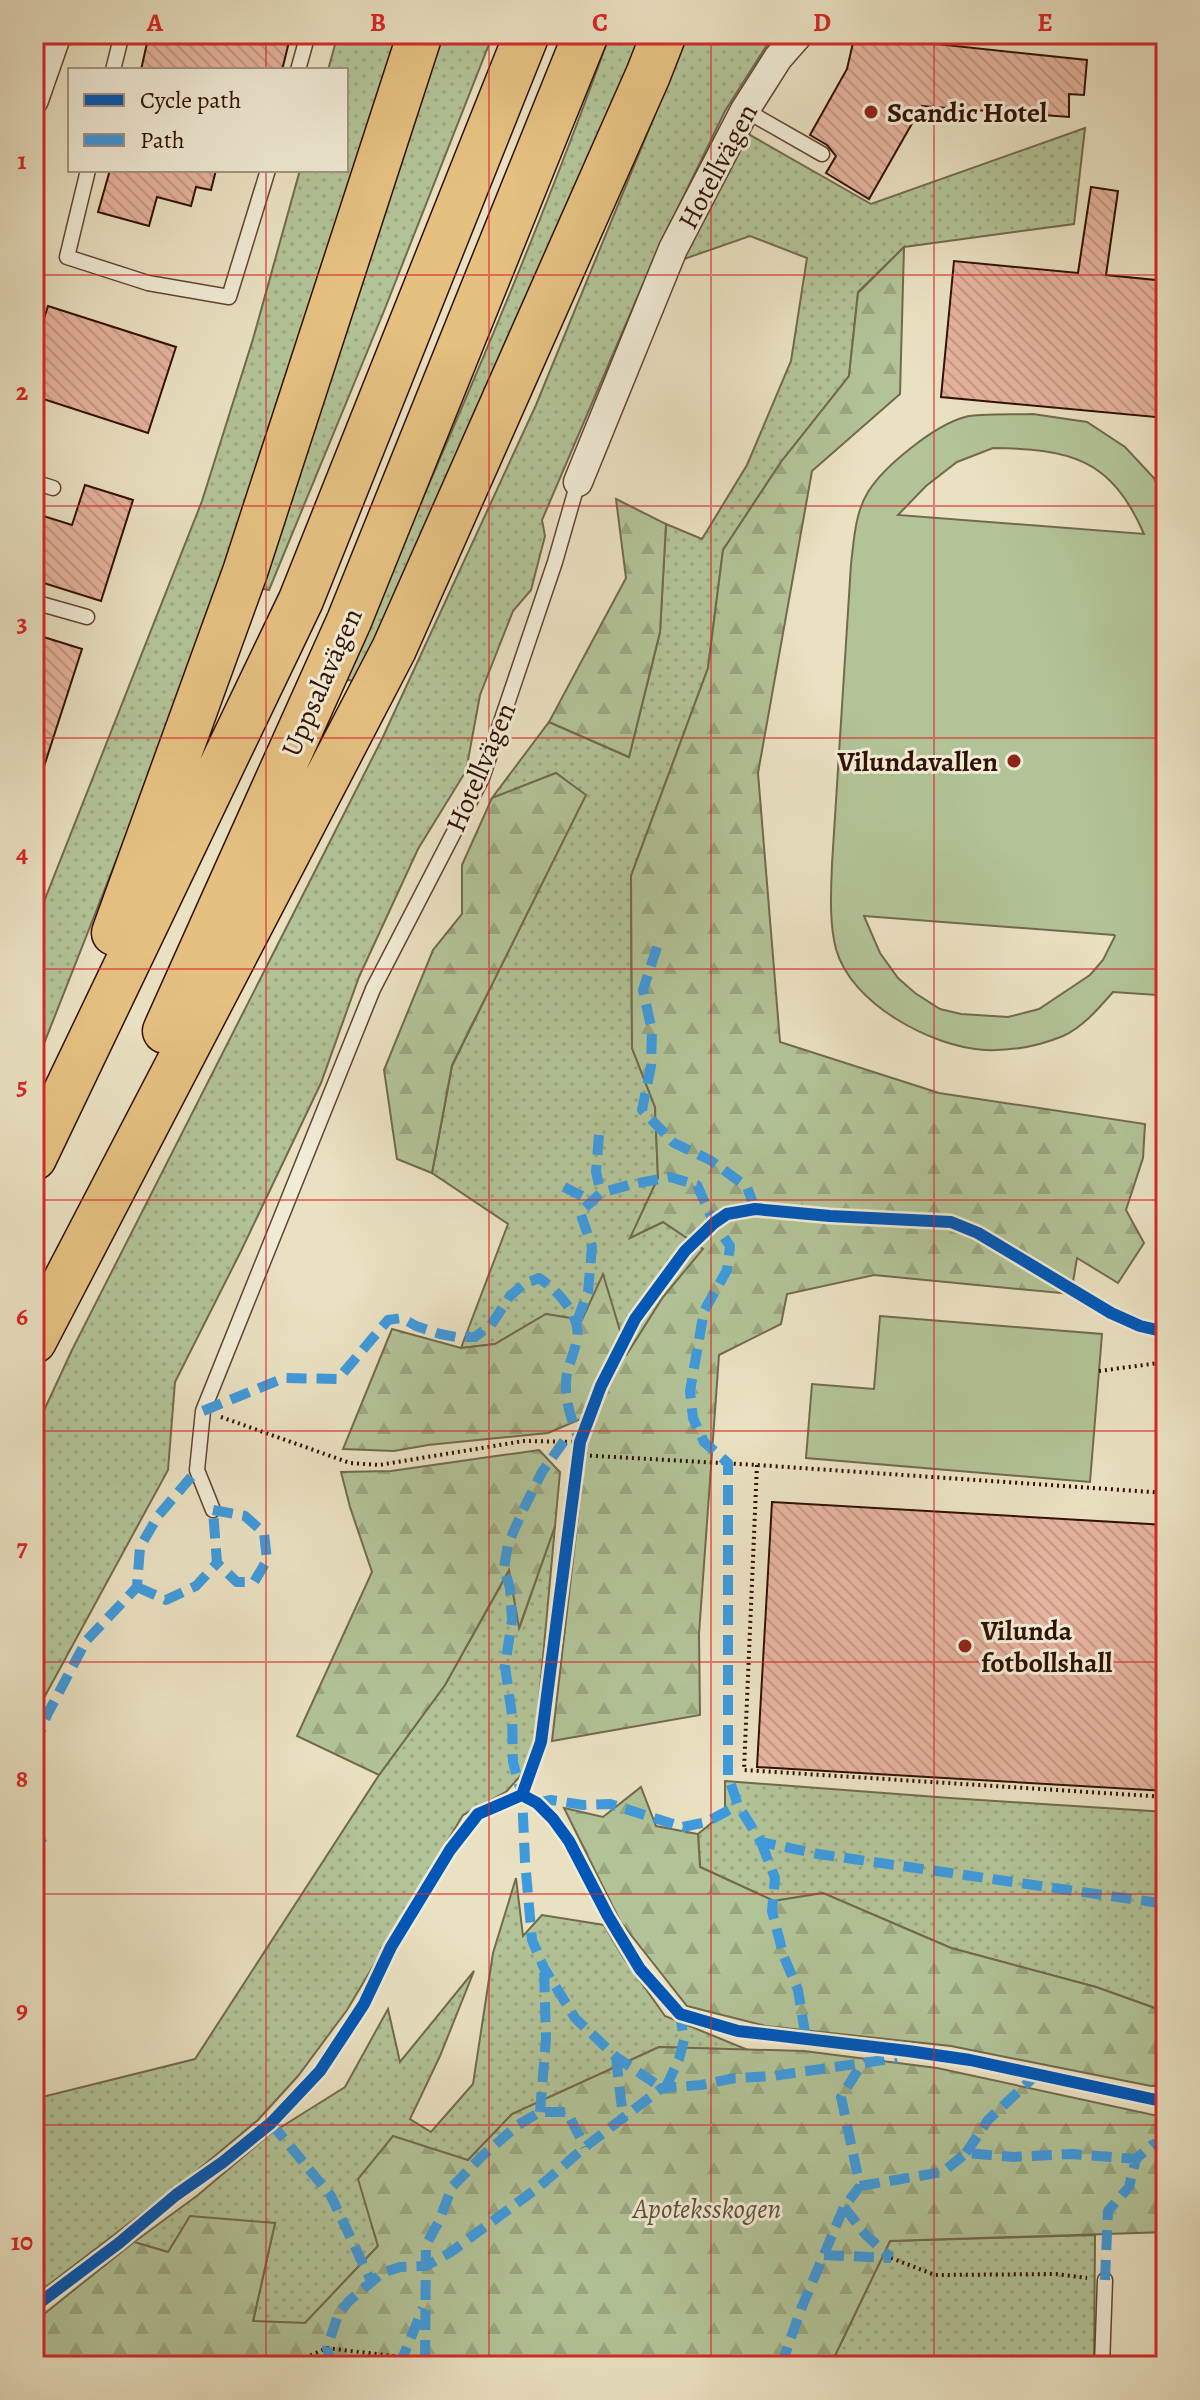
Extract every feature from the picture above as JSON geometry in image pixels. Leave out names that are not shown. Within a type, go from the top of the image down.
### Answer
[{"type":"highway","points":[[34,1127],[95,986],[245,572],[420,34]]},
{"type":"highway","name":"Uppsalavägen","points":[[34,1158],[301,600],[527,34]]},
{"type":"highway","name":"Uppsalavägen","points":[[34,1321],[349,621],[586,34]]},
{"type":"highway","points":[[34,1341],[394,649],[664,34]]},
{"type":"street","points":[[34,100],[57,34]]},
{"type":"street","name":"Hotellvägen","points":[[578,482],[673,249],[745,110],[778,58],[799,34]]},
{"type":"lane","points":[[114,68],[122,34]]},
{"type":"lane","points":[[299,68],[308,34]]},
{"type":"lane","points":[[1135,34],[1161,37],[1165,34]]},
{"type":"lane","points":[[745,110],[822,154]]},
{"type":"lane","points":[[88,172],[67,257],[148,283],[229,297],[267,172]]},
{"type":"lane","points":[[34,482],[53,488]]},
{"type":"lane","name":"Hotellvägen","points":[[213,1510],[197,1470],[203,1411],[373,989],[482,778],[555,562],[578,482]]},
{"type":"lane","points":[[34,602],[87,617]]},
{"type":"lane","points":[[1102,2366],[1105,2280]]},
{"type":"path","points":[[1161,1331],[1166,1311]]},
{"type":"path","points":[[1099,1371],[1166,1362]]},
{"type":"path","points":[[203,1411],[350,1463],[379,1465],[524,1441],[757,1465],[1166,1493]]},
{"type":"path","points":[[576,1470],[585,1428]]},
{"type":"path","points":[[757,1465],[744,1770],[1166,1797]]},
{"type":"path","points":[[891,2258],[935,2275],[1056,2274],[1105,2280]]},
{"type":"path","points":[[296,2366],[327,2348],[425,2360],[436,2366]]},
{"type":"green space","points":[[338,34],[399,34],[271,442],[147,782],[34,1069],[34,927],[202,501],[253,339],[299,172],[348,172],[348,68],[329,68]]},
{"type":"green space","points":[[440,34],[493,34],[384,311],[269,590],[259,588]]},
{"type":"green space","points":[[610,34],[647,34],[358,682],[344,679],[516,278]]},
{"type":"green space","points":[[688,34],[774,34],[725,111],[658,249],[542,520],[545,536],[531,590],[513,611],[480,695],[466,771],[418,849],[359,977],[321,1083],[175,1382],[168,1470],[34,1719],[34,1432],[72,1350],[382,739],[536,405]]},
{"type":"green space","points":[[1085,128],[1074,224],[904,247],[858,292],[849,376],[781,462],[723,550],[708,668],[631,876],[632,1048],[655,1107],[658,1178],[631,1237],[663,1222],[704,1249],[663,1297],[627,1355],[603,1276],[582,1320],[546,1314],[495,1344],[461,1348],[508,1224],[432,1173],[452,1066],[585,795],[556,773],[492,798],[549,722],[629,757],[660,632],[666,524],[702,539],[747,465],[791,361],[807,258],[750,236],[684,259],[743,131],[871,204]]},
{"type":"green space","points":[[904,247],[900,394],[812,471],[758,773],[780,1042],[939,1093],[1145,1124],[1143,1158],[1126,1210],[1144,1243],[1118,1283],[1077,1258],[1071,1294],[874,1275],[787,1294],[781,1324],[719,1355],[699,1634],[700,1715],[552,1741],[587,1439],[597,1412],[548,1433],[394,1451],[343,1449],[392,1329],[461,1348],[495,1344],[546,1314],[582,1320],[603,1274],[627,1354],[663,1297],[703,1249],[663,1222],[630,1238],[658,1178],[655,1107],[632,1048],[631,876],[708,668],[723,550],[781,462],[849,376],[858,293]]},
{"type":"green space","points":[[1033,414],[1087,422],[1125,447],[1154,478],[1166,502],[1166,867],[1157,995],[1113,992],[1084,1022],[1063,1036],[1025,1047],[985,1050],[941,1041],[896,1019],[858,988],[836,949],[831,918],[832,864],[851,564],[856,527],[864,500],[898,459],[939,428],[965,417]],"holes":[[[993,448],[1044,451],[1085,463],[1117,489],[1144,534],[898,515],[926,486],[957,462]],[[864,916],[1114,935],[1115,936],[1103,960],[1090,975],[1039,1009],[1008,1017],[961,1014],[940,1009],[898,978],[880,953]]]},
{"type":"green space","points":[[616,499],[666,524],[660,632],[629,757],[549,722],[626,578]]},
{"type":"green space","points":[[556,773],[586,795],[452,1065],[432,1173],[397,1159],[384,1070],[433,950],[462,914],[462,865],[492,798]]},
{"type":"green space","points":[[880,1316],[1102,1334],[1090,1482],[806,1458],[812,1384],[874,1389]]},
{"type":"green space","points":[[539,1450],[560,1472],[555,1526],[519,1628],[509,1570],[445,1685],[379,1775],[297,1736],[372,1572],[341,1472],[391,1471]]},
{"type":"green space","points":[[555,1526],[535,1744],[523,1773],[506,1792],[463,1815],[347,2010],[298,2076],[258,2120],[187,2179],[34,2296],[34,2099],[195,2059],[379,1775],[445,1685],[510,1569],[520,1626]]},
{"type":"green space","points":[[725,1781],[1166,1812],[1166,2012],[1096,1987],[951,1948],[823,1893],[774,1901],[700,1867],[698,1834],[725,1812]]},
{"type":"green space","points":[[641,1787],[656,1826],[698,1834],[700,1867],[774,1901],[823,1893],[951,1948],[1096,1987],[1166,2012],[1166,2086],[1151,2086],[951,2046],[766,2026],[687,2006],[620,1921],[564,1808],[603,1817]]},
{"type":"green space","points":[[516,1878],[523,1936],[542,1915],[604,1925],[665,2016],[748,2050],[659,2047],[512,2114],[468,2160],[359,2179],[378,2246],[305,2323],[253,2322],[275,2223],[168,2252],[134,2242],[198,2195],[270,2134],[345,2087],[388,2009],[400,2062],[474,1971],[440,2056],[410,2119],[431,2132],[473,2084],[493,1953]]},
{"type":"green space","name":"Apoteksskogen","points":[[659,2047],[804,2051],[937,2068],[1158,2116],[1166,2115],[1166,2232],[890,2241],[830,2366],[34,2366],[34,2322],[134,2242],[168,2252],[190,2216],[275,2223],[253,2321],[305,2323],[378,2246],[358,2179],[393,2136],[468,2160],[512,2114]]},
{"type":"green space","points":[[1095,2235],[1094,2366],[830,2366],[890,2241]]},
{"type":"building","points":[[149,34],[291,34],[282,68],[141,68]]},
{"type":"building","name":"Scandic Hotel","points":[[855,34],[940,34],[936,44],[1087,60],[1084,95],[1069,94],[1069,117],[922,106],[869,199],[826,173],[836,156],[827,145],[810,135],[847,69]]},
{"type":"building","points":[[109,172],[216,172],[211,190],[196,187],[191,206],[157,197],[149,226],[98,212]]},
{"type":"building","points":[[1091,187],[1118,191],[1106,275],[1166,281],[1166,418],[941,397],[954,261],[1078,273]]},
{"type":"building","points":[[48,306],[176,347],[148,433],[34,396],[34,349]]},
{"type":"building","points":[[85,485],[133,500],[101,601],[34,580],[34,513],[72,525]]},
{"type":"building","points":[[34,634],[82,649],[38,785],[34,785]]},
{"type":"building","name":"Vilunda fotbollshall","points":[[772,1502],[1166,1525],[1166,1791],[757,1767]]},
{"type":"marked path","points":[[657,947],[643,990],[652,1031],[651,1066],[642,1110],[674,1143],[710,1160],[747,1187],[755,1209]]},
{"type":"marked path","points":[[599,1135],[596,1172],[601,1193]]},
{"type":"marked path","points":[[577,1321],[588,1292],[592,1247],[580,1212],[601,1193],[629,1185],[670,1177],[697,1185],[714,1223],[730,1246],[727,1270],[704,1311],[690,1391],[693,1418],[704,1442],[728,1463],[728,1776],[738,1805],[761,1842],[818,1854],[1166,1904]]},
{"type":"marked path","points":[[564,1187],[592,1201]]},
{"type":"marked path","points":[[203,1411],[284,1378],[338,1379],[388,1320],[402,1318],[440,1334],[475,1337],[491,1325],[510,1296],[524,1284],[539,1278],[560,1296],[575,1321],[577,1338],[566,1389],[580,1442]]},
{"type":"marked path","points":[[564,1441],[542,1472],[523,1510],[508,1544],[504,1568],[510,1588],[512,1620],[505,1666],[512,1715],[513,1762],[522,1795],[532,1940],[544,1968],[575,2018],[616,2057],[662,2088]]},
{"type":"marked path","points":[[34,1747],[47,1715],[86,1641],[137,1587],[140,1547],[158,1516],[197,1470]]},
{"type":"marked path","points":[[213,1510],[245,1516],[264,1533],[267,1560],[254,1582],[237,1582],[217,1563],[213,1510]]},
{"type":"marked path","points":[[137,1587],[166,1600],[196,1586],[217,1563]]},
{"type":"marked path","points":[[537,1803],[551,1800],[583,1805],[610,1804],[683,1827],[707,1822],[738,1805]]},
{"type":"marked path","points":[[34,1833],[43,1844]]},
{"type":"marked path","points":[[761,1842],[775,1878],[772,1911],[784,1957],[798,1990],[806,2039]]},
{"type":"marked path","points":[[540,2112],[546,2039],[544,1968]]},
{"type":"marked path","points":[[666,2087],[684,2040],[680,2014]]},
{"type":"marked path","points":[[616,2057],[623,2118]]},
{"type":"marked path","points":[[332,2366],[327,2348],[338,2315],[349,2301],[382,2273],[400,2267],[426,2266],[451,2252],[540,2186],[662,2088],[897,2058]]},
{"type":"marked path","points":[[781,2366],[801,2309],[844,2207],[860,2186],[841,2097],[858,2070],[870,2061]]},
{"type":"marked path","points":[[966,2153],[988,2120],[1036,2075]]},
{"type":"marked path","points":[[425,2360],[426,2245],[452,2187],[518,2125],[540,2112],[567,2112],[585,2147]]},
{"type":"marked path","points":[[271,2123],[331,2196],[372,2283]]},
{"type":"marked path","points":[[1105,2280],[1108,2211],[1129,2187],[1136,2159],[1152,2145],[1166,2140]]},
{"type":"marked path","points":[[860,2186],[943,2172],[966,2153],[1013,2157],[1072,2154],[1136,2159]]},
{"type":"marked path","points":[[844,2207],[865,2234],[891,2258]]},
{"type":"marked path","points":[[824,2255],[891,2258]]},
{"type":"marked path","points":[[403,2366],[402,2359],[423,2308]]},
{"type":"cycle path","points":[[34,2307],[271,2123],[320,2071],[364,2004],[391,1947],[450,1850],[478,1814],[522,1795],[541,1742],[580,1442],[601,1386],[635,1319],[685,1251],[714,1223],[727,1214],[755,1209],[951,1222],[978,1233],[1111,1313],[1140,1326],[1166,1332]]},
{"type":"cycle path","points":[[522,1795],[537,1803],[569,1841],[640,1969],[680,2014],[738,2031],[970,2060],[1166,2102]]},
{"type":"place","name":"Scandic Hotel","points":[[871,112]]},
{"type":"place","name":"Vilundavallen","points":[[1014,761]]},
{"type":"place","name":"Vilunda fotbollshall","points":[[965,1646]]}]
